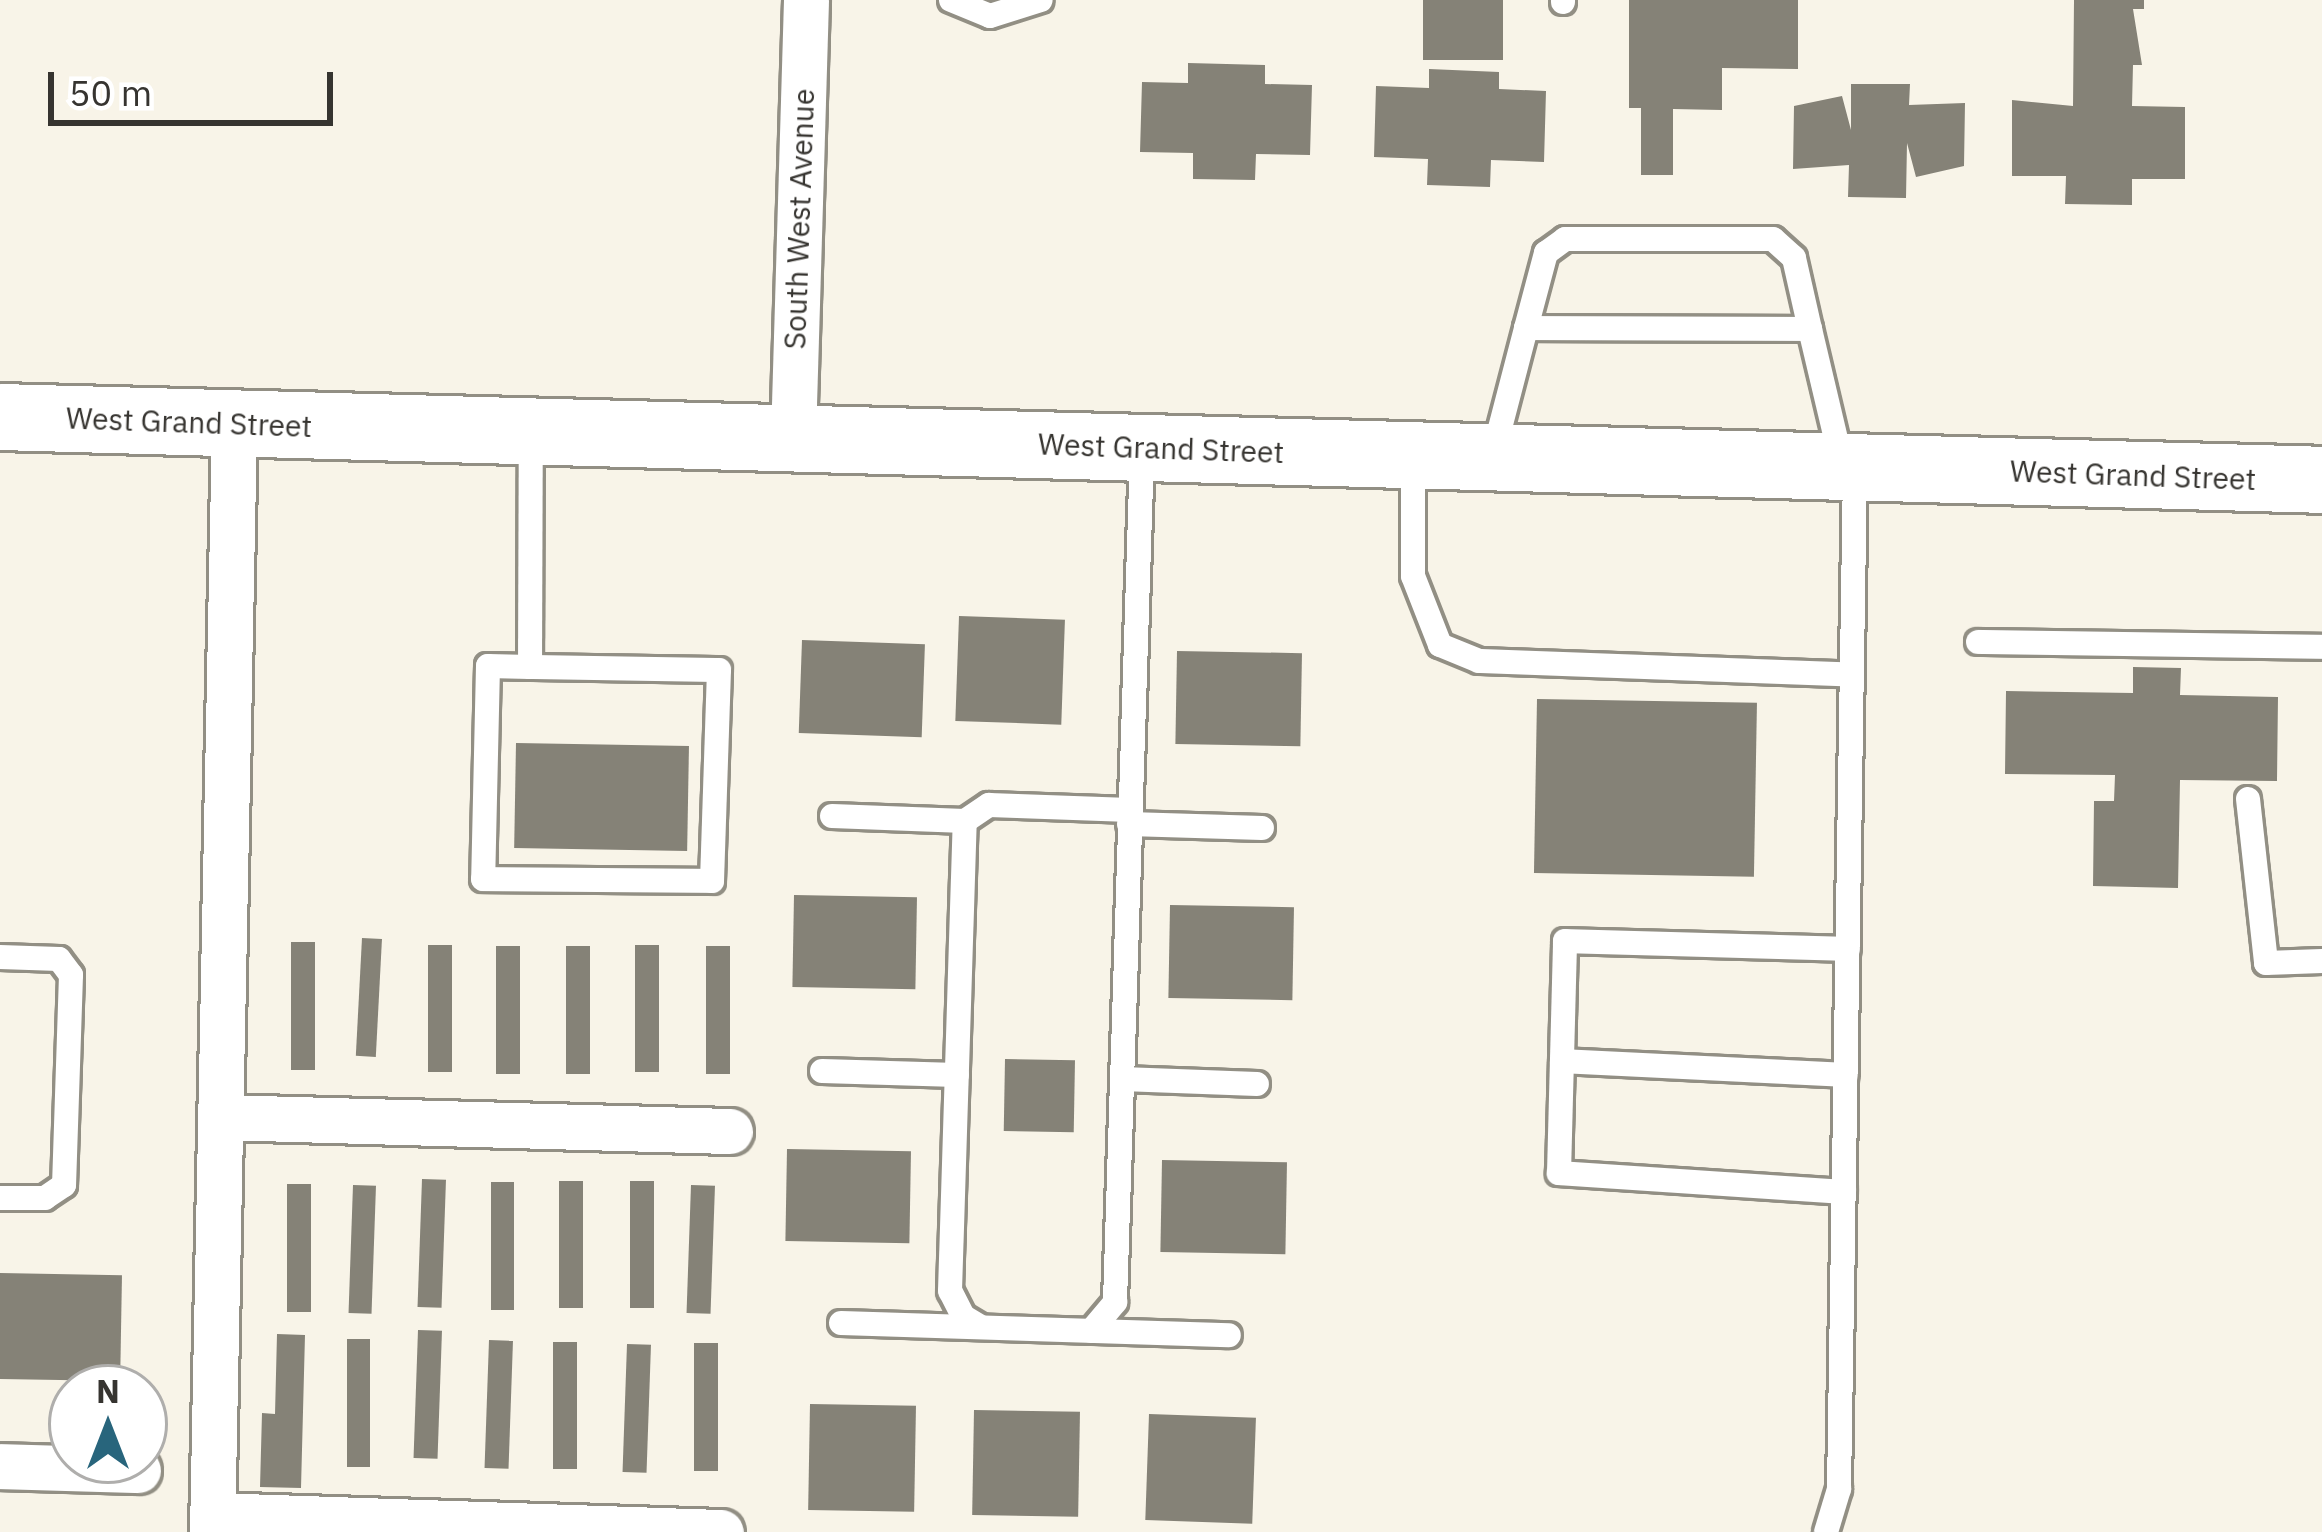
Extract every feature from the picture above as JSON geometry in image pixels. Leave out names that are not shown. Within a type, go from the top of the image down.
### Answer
[{"type":"main road","name":"West Grand Street","points":[[0,417],[2322,480]]},
{"type":"street","name":"South West Avenue","points":[[793,438],[806,0]]},
{"type":"street","points":[[234,423],[213,1523],[721,1532]]},
{"type":"street","points":[[221,1117],[730,1131]]},
{"type":"street","points":[[0,1466],[48,1467]]},
{"type":"lane","points":[[951,0],[990,16],[1041,0]]},
{"type":"lane","points":[[1493,457],[1546,253],[1565,239],[1772,239],[1794,257],[1849,467],[1852,675],[1839,1489],[1826,1532]]},
{"type":"lane","points":[[1526,328],[1810,329]]},
{"type":"lane","points":[[530,667],[531,431]]},
{"type":"lane","points":[[1091,1330],[1115,1302],[1142,447]]},
{"type":"lane","points":[[1413,455],[1413,576],[1440,645],[1479,661],[1852,675]]},
{"type":"lane","points":[[1978,643],[2322,647]]},
{"type":"lane","points":[[488,666],[530,667],[719,670],[712,881],[483,879],[488,666]]},
{"type":"lane","points":[[2248,799],[2266,963],[2322,961]]},
{"type":"lane","points":[[832,816],[965,821],[989,805],[1262,828]]},
{"type":"lane","points":[[965,821],[950,1291],[963,1316],[981,1328]]},
{"type":"lane","points":[[1844,1192],[1559,1173],[1565,941],[1848,949]]},
{"type":"lane","points":[[0,957],[59,959],[71,974],[64,1185],[45,1198],[0,1198]]},
{"type":"lane","points":[[1562,1061],[1846,1075]]},
{"type":"lane","points":[[822,1071],[957,1076]]},
{"type":"lane","points":[[1122,1079],[1257,1084]]},
{"type":"lane","points":[[841,1323],[1229,1335]]},
{"type":"building","points":[[1423,0],[1503,0],[1503,60],[1423,60]]},
{"type":"building","points":[[1629,0],[1798,0],[1798,69],[1722,68],[1722,110],[1673,109],[1673,175],[1641,175],[1641,108],[1629,108]]},
{"type":"building","points":[[2074,0],[2144,0],[2144,9],[2133,9],[2142,65],[2133,65],[2132,106],[2185,107],[2185,179],[2132,179],[2132,205],[2065,204],[2066,176],[2012,176],[2012,100],[2073,106]]},
{"type":"building","points":[[1188,63],[1265,65],[1265,84],[1312,85],[1310,155],[1256,154],[1255,180],[1193,179],[1193,153],[1140,152],[1142,82],[1188,83]]},
{"type":"building","points":[[1429,69],[1499,72],[1499,89],[1546,91],[1544,162],[1491,160],[1490,187],[1427,185],[1428,159],[1374,157],[1376,86],[1429,88]]},
{"type":"building","points":[[1851,84],[1910,84],[1909,105],[1965,103],[1964,166],[1916,177],[1907,143],[1906,198],[1848,197],[1849,165],[1793,169],[1794,106],[1842,96],[1851,130]]},
{"type":"building","points":[[959,616],[1065,620],[1061,725],[955,721]]},
{"type":"building","points":[[802,640],[925,644],[922,737],[799,733]]},
{"type":"building","points":[[1177,651],[1302,653],[1300,746],[1175,744]]},
{"type":"building","points":[[2133,667],[2181,668],[2180,695],[2278,697],[2277,781],[2180,780],[2178,888],[2093,886],[2094,801],[2114,801],[2115,775],[2005,774],[2006,691],[2133,693]]},
{"type":"building","points":[[1537,699],[1757,703],[1754,877],[1534,873]]},
{"type":"building","points":[[516,743],[689,746],[687,851],[514,848]]},
{"type":"building","points":[[794,895],[917,897],[915,989],[792,987]]},
{"type":"building","points":[[1170,905],[1294,907],[1292,1000],[1168,998]]},
{"type":"building","points":[[362,938],[382,939],[376,1057],[356,1056]]},
{"type":"building","points":[[291,942],[315,942],[315,1070],[291,1070]]},
{"type":"building","points":[[428,945],[452,945],[452,1072],[428,1072]]},
{"type":"building","points":[[635,945],[659,945],[659,1072],[635,1072]]},
{"type":"building","points":[[496,946],[520,946],[520,1074],[496,1074]]},
{"type":"building","points":[[566,946],[590,946],[590,1074],[566,1074]]},
{"type":"building","points":[[706,946],[730,946],[730,1074],[706,1074]]},
{"type":"building","points":[[1005,1059],[1075,1060],[1074,1132],[1004,1131]]},
{"type":"building","points":[[787,1149],[911,1151],[909,1243],[785,1241]]},
{"type":"building","points":[[1162,1160],[1287,1162],[1285,1254],[1160,1252]]},
{"type":"building","points":[[422,1179],[446,1180],[442,1308],[418,1307]]},
{"type":"building","points":[[559,1181],[583,1181],[583,1308],[559,1308]]},
{"type":"building","points":[[630,1181],[654,1181],[654,1308],[630,1308]]},
{"type":"building","points":[[491,1182],[514,1182],[514,1310],[491,1310]]},
{"type":"building","points":[[287,1184],[311,1184],[311,1312],[287,1312]]},
{"type":"building","points":[[353,1185],[376,1186],[372,1314],[349,1313]]},
{"type":"building","points":[[691,1185],[715,1186],[711,1314],[687,1313]]},
{"type":"building","points":[[0,1273],[122,1275],[120,1364],[48,1364],[48,1380],[0,1379]]},
{"type":"building","points":[[418,1330],[442,1331],[438,1459],[414,1458]]},
{"type":"building","points":[[277,1334],[305,1335],[301,1488],[260,1487],[262,1413],[275,1414]]},
{"type":"building","points":[[347,1339],[370,1339],[370,1467],[347,1467]]},
{"type":"building","points":[[489,1340],[513,1341],[509,1469],[485,1468]]},
{"type":"building","points":[[553,1342],[577,1342],[577,1469],[553,1469]]},
{"type":"building","points":[[694,1343],[718,1343],[718,1471],[694,1471]]},
{"type":"building","points":[[627,1344],[651,1345],[647,1473],[623,1472]]},
{"type":"building","points":[[810,1404],[916,1406],[914,1512],[808,1510]]},
{"type":"building","points":[[974,1410],[1080,1412],[1078,1517],[972,1515]]},
{"type":"building","points":[[1149,1414],[1256,1418],[1252,1524],[1145,1520]]}]
